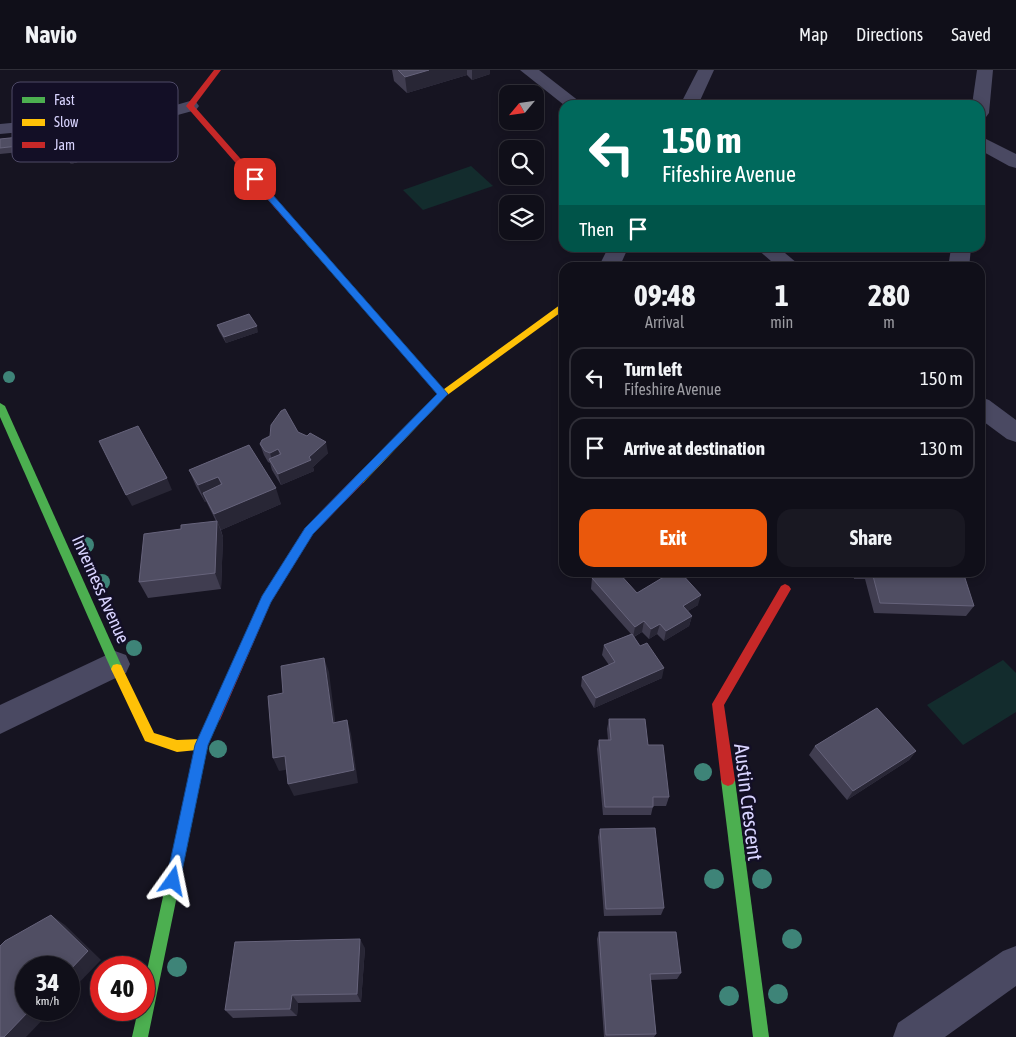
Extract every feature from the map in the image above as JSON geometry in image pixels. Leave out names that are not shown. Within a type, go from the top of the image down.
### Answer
[{"type":"street","points":[[178,109],[190,106],[218,70]]},
{"type":"street","points":[[528,70],[568,100]]},
{"type":"street","points":[[691,100],[706,70]]},
{"type":"street","points":[[982,100],[985,70]]},
{"type":"street","points":[[190,106],[443,394]]},
{"type":"street","points":[[985,145],[1016,162]]},
{"type":"street","points":[[771,252],[785,262]]},
{"type":"street","points":[[140,1037],[202,745],[266,600],[309,531],[443,394],[559,309]]},
{"type":"street","name":"Inverness Avenue","points":[[0,406],[115,664],[150,737],[177,746],[202,745]]},
{"type":"street","points":[[985,410],[1016,433]]},
{"type":"street","name":"Austin Crescent","points":[[761,1037],[718,704],[785,589]]},
{"type":"street","points":[[0,720],[115,664]]},
{"type":"street","points":[[912,1037],[1016,964]]},
{"type":"green space","points":[[471,166],[493,186],[423,210],[403,190]]},
{"type":"green space","points":[[1003,660],[1016,673],[1016,712],[963,745],[927,705]]},
{"type":"building","points":[[398,70],[429,70],[405,77]]},
{"type":"building","points":[[12,138],[12,147],[0,148],[0,139]]},
{"type":"building","points":[[249,314],[257,326],[224,337],[217,325]]},
{"type":"building","points":[[285,409],[298,432],[307,436],[310,433],[326,442],[309,457],[311,460],[278,474],[269,459],[281,454],[278,449],[270,453],[265,451],[260,444],[262,440],[270,436],[271,425],[281,411]]},
{"type":"building","points":[[138,426],[167,478],[126,495],[99,441]]},
{"type":"building","points":[[249,445],[276,488],[214,514],[203,493],[222,484],[218,477],[198,485],[189,470]]},
{"type":"building","points":[[217,521],[215,573],[139,582],[144,534],[181,529],[181,525]]},
{"type":"building","points":[[623,577],[637,593],[664,577],[685,577],[701,595],[683,606],[692,616],[666,631],[660,624],[651,629],[644,621],[635,627],[592,578]]},
{"type":"building","points":[[873,577],[965,577],[974,606],[880,603]]},
{"type":"building","points":[[632,634],[640,646],[647,643],[664,668],[596,698],[582,677],[615,662],[604,645]]},
{"type":"building","points":[[324,658],[333,723],[347,720],[354,770],[288,784],[285,756],[273,758],[268,696],[283,693],[281,666]]},
{"type":"building","points":[[877,708],[916,751],[853,791],[815,746]]},
{"type":"building","points":[[609,719],[645,719],[648,745],[663,745],[669,797],[653,797],[653,807],[605,807],[599,740],[611,740]]},
{"type":"building","points":[[655,828],[664,908],[606,909],[600,829]]},
{"type":"building","points":[[51,915],[88,951],[80,959],[80,956],[15,956],[15,1021],[19,1021],[4,1037],[0,1037],[0,946],[5,941]]},
{"type":"building","points":[[599,932],[676,932],[681,973],[650,974],[656,1034],[606,1035]]},
{"type":"building","points":[[360,939],[357,994],[292,995],[290,1009],[225,1010],[235,942]]},
{"type":"traffic: fast","points":[[305,237],[443,394]]},
{"type":"traffic: fast","points":[[0,406],[117,669]]},
{"type":"traffic: fast","points":[[140,1037],[202,745],[215,716]]},
{"type":"traffic: fast","points":[[728,780],[761,1037]]},
{"type":"traffic: slow","points":[[359,480],[443,394],[559,309]]},
{"type":"traffic: slow","points":[[117,669],[150,737],[177,746],[202,745]]},
{"type":"traffic: jam","points":[[218,70],[190,106],[305,237]]},
{"type":"traffic: jam","points":[[215,716],[266,600],[309,531],[359,480]]},
{"type":"traffic: jam","points":[[728,780],[718,704],[785,589]]},
{"type":"route","points":[[173,881],[202,745],[266,600],[309,531],[443,394],[255,179]]}]
